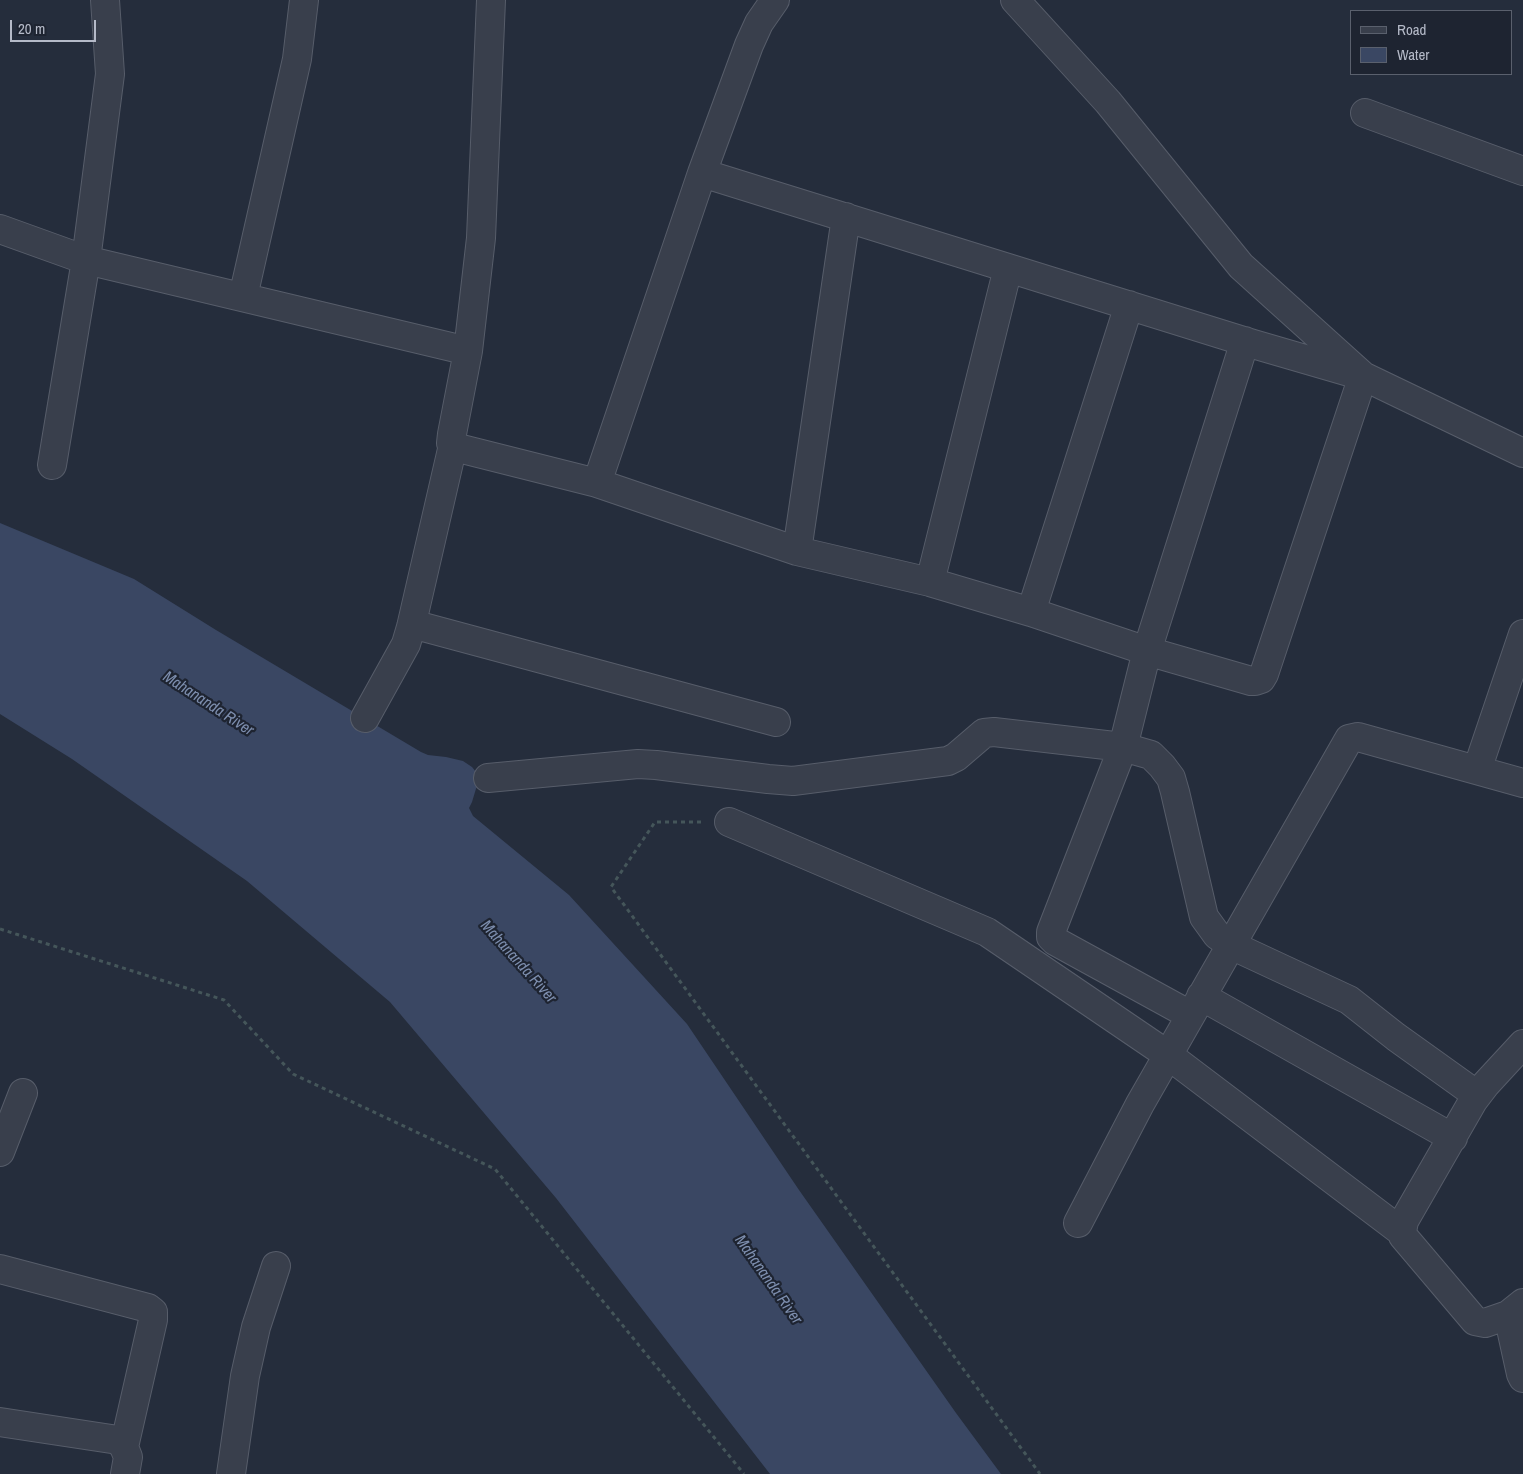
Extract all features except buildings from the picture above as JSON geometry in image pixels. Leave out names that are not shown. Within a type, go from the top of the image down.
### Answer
[{"type":"street","points":[[52,465],[86,260],[110,74],[105,0]]},
{"type":"street","points":[[243,297],[297,60],[304,0]]},
{"type":"street","points":[[365,718],[406,644],[453,445],[451,443],[452,434],[468,350],[481,238],[491,0]]},
{"type":"street","points":[[597,484],[702,172],[749,45],[759,23],[775,0]]},
{"type":"street","points":[[1016,0],[1108,102],[1241,266],[1364,376]]},
{"type":"street","points":[[1365,113],[1523,171]]},
{"type":"street","points":[[702,172],[1008,268],[1364,376],[1523,453]]},
{"type":"street","points":[[797,551],[846,217]]},
{"type":"street","points":[[0,230],[86,260],[468,350]]},
{"type":"street","points":[[930,582],[1008,268]]},
{"type":"street","points":[[1031,612],[1129,305]]},
{"type":"street","points":[[1245,341],[1147,651],[1123,747],[1052,927],[1051,937],[1055,941],[1196,1006],[1453,1138]]},
{"type":"street","points":[[453,445],[458,448],[597,484],[797,551],[930,582],[1031,612],[1147,651],[1256,681],[1264,674],[1364,376]]},
{"type":"street","points":[[412,624],[776,722]]},
{"type":"street","points":[[1477,770],[1523,634]]},
{"type":"street","points":[[488,778],[638,764],[793,781],[948,761],[988,732],[1123,747],[1151,755],[1171,778],[1204,917],[1217,935],[1231,945],[1349,1000],[1396,1037],[1477,1095]]},
{"type":"street","points":[[1078,1223],[1140,1104],[1349,739],[1358,737],[1523,783]]},
{"type":"street","points":[[729,822],[987,932],[1168,1055],[1402,1232],[1403,1236],[1475,1321],[1485,1323],[1515,1309],[1521,1374],[1523,1378]]},
{"type":"street","points":[[1402,1232],[1404,1221],[1477,1095],[1523,1044]]},
{"type":"street","points":[[0,1152],[23,1092]]},
{"type":"street","points":[[231,1474],[247,1368],[256,1327],[276,1266]]},
{"type":"street","points":[[0,1269],[148,1308],[153,1312],[153,1320],[124,1447]]},
{"type":"street","points":[[0,1422],[118,1440],[124,1447],[128,1457],[125,1474]]},
{"type":"path","points":[[729,822],[655,822],[611,887],[1040,1474]]},
{"type":"path","points":[[0,929],[224,1000],[292,1074],[495,1169],[744,1474]]},
{"type":"water","name":"Mahananda River","points":[[0,523],[134,579],[421,752],[463,761],[472,767],[476,772],[478,782],[469,808],[473,816],[569,895],[687,1024],[799,1190],[1001,1474],[770,1474],[556,1198],[390,1002],[247,881],[72,759],[0,714]]}]
